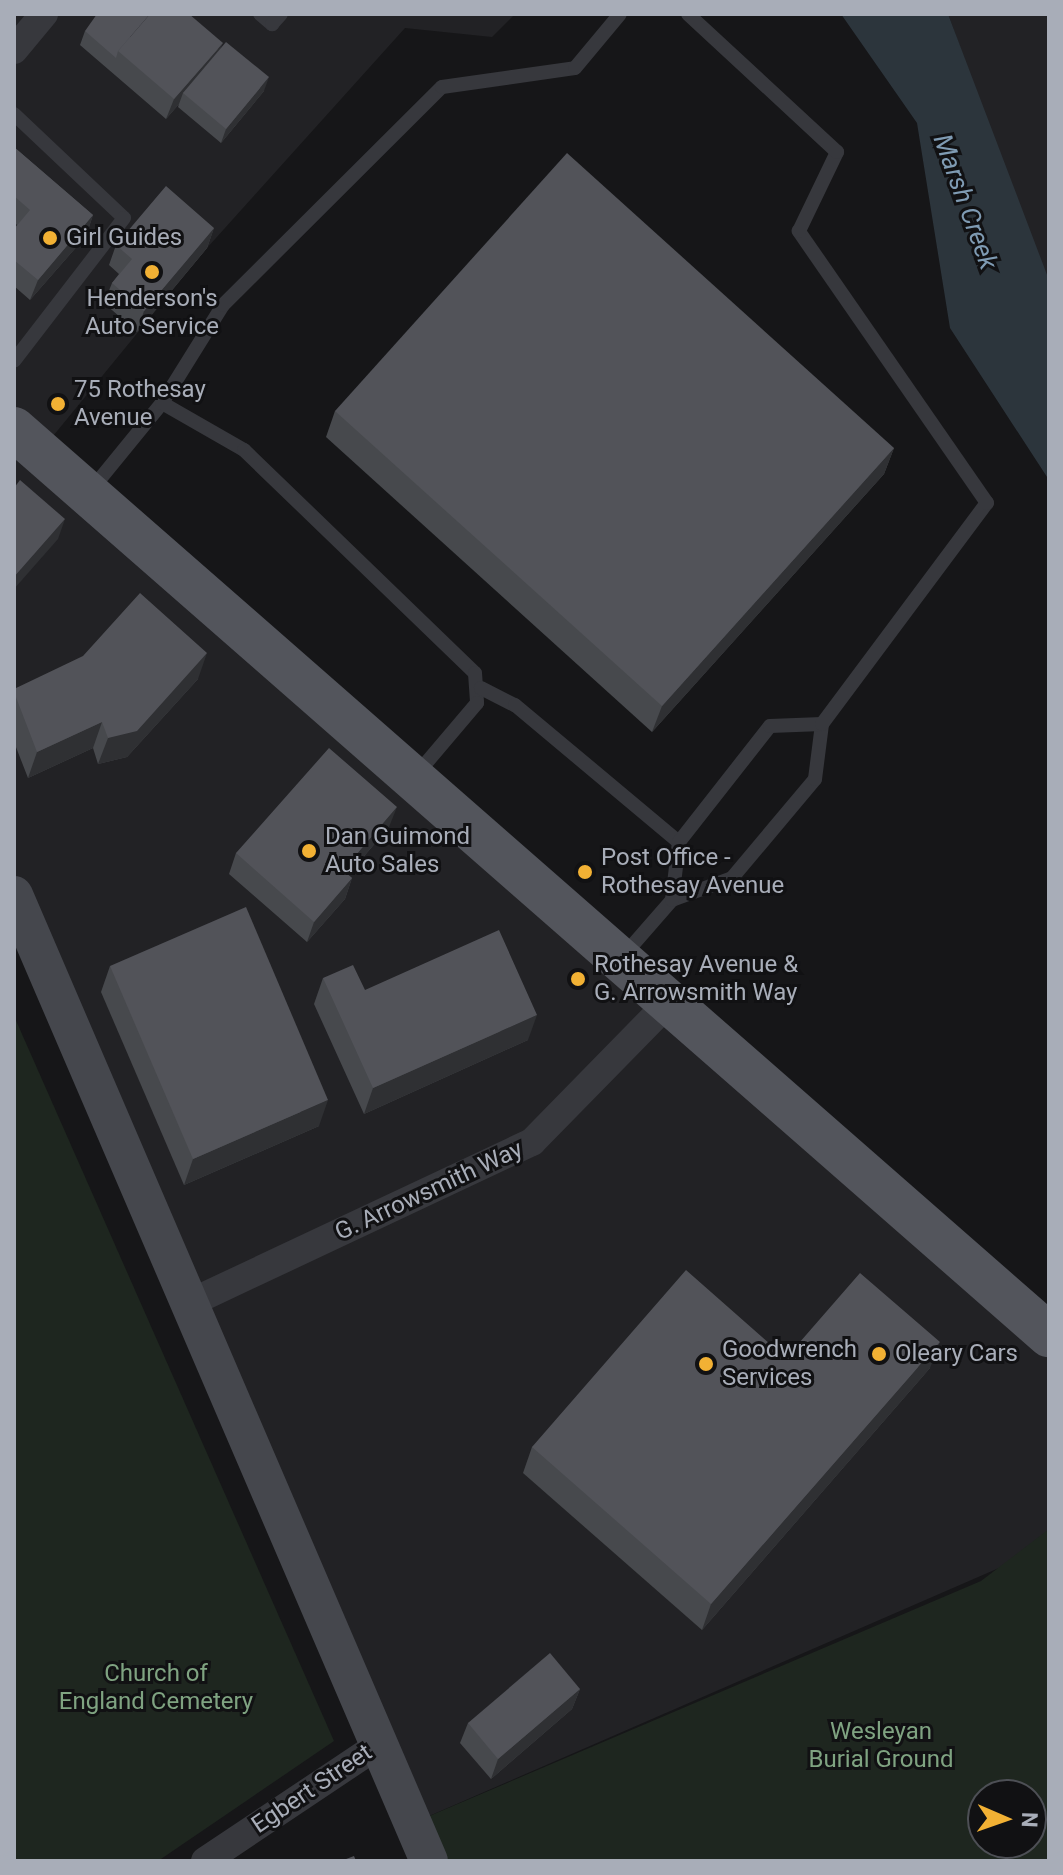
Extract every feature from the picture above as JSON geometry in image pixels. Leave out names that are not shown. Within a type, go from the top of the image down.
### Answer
[{"type":"main road","points":[[14,429],[1049,1335]]},
{"type":"main road","points":[[14,895],[192,1302],[429,1861]]},
{"type":"street","points":[[14,50],[44,14]]},
{"type":"street","name":"G. Arrowsmith Way","points":[[192,1302],[532,1142],[669,1002]]},
{"type":"street","name":"Egbert Street","points":[[205,1861],[381,1743]]},
{"type":"lane","points":[[260,14],[272,24],[281,14]]},
{"type":"lane","points":[[88,494],[162,403],[223,305],[442,87],[575,68],[620,14]]},
{"type":"lane","points":[[620,959],[672,900],[732,878],[815,779],[822,724],[987,503],[799,231],[837,152],[688,14]]},
{"type":"lane","points":[[14,114],[124,218],[14,361]]},
{"type":"lane","points":[[162,403],[244,450],[475,673],[481,688],[515,705],[679,842]]},
{"type":"lane","points":[[413,778],[481,688]]},
{"type":"lane","points":[[672,900],[679,842],[770,726],[822,724]]},
{"type":"shaded area","points":[[14,14],[515,14],[492,37],[405,28],[207,248],[40,452],[1049,1335],[1049,1529],[1015,1561],[413,1823],[14,895]]},
{"type":"shaded area","points":[[948,14],[1049,14],[1049,280],[1030,239]]},
{"type":"green space","name":"Church of England Cemetery","points":[[14,1016],[334,1741],[158,1861],[14,1861]]},
{"type":"green space","name":"Wesleyan Burial Ground","points":[[1049,1529],[1049,1861],[429,1861],[413,1823],[981,1581]]},
{"type":"water","name":"Marsh Creek","points":[[841,14],[948,14],[1049,280],[1049,480],[950,328],[917,123]]},
{"type":"building","points":[[97,14],[150,14],[118,51],[116,58],[85,31]]},
{"type":"building","points":[[150,14],[189,14],[223,43],[174,99],[118,51]]},
{"type":"building","points":[[226,42],[269,77],[226,129],[183,93]]},
{"type":"building","name":"Girl Guides","points":[[14,147],[93,215],[38,280],[14,260],[14,229],[30,210],[14,196]]},
{"type":"building","points":[[567,153],[894,448],[662,706],[335,411]]},
{"type":"building","name":"Henderson's Auto Service","points":[[166,186],[214,228],[144,311],[112,283],[132,259],[116,245]]},
{"type":"building","points":[[20,480],[65,519],[14,577],[14,488]]},
{"type":"building","points":[[140,593],[207,653],[137,731],[108,738],[102,722],[37,752],[14,689],[83,656]]},
{"type":"building","name":"Dan Guimond Auto Sales","points":[[329,748],[397,807],[343,870],[352,878],[314,922],[236,853]]},
{"type":"building","points":[[246,907],[328,1100],[193,1159],[110,966]]},
{"type":"building","points":[[499,930],[537,1015],[373,1088],[323,978],[353,965],[365,990]]},
{"type":"building","points":[[686,1270],[786,1358],[860,1273],[940,1342],[711,1604],[532,1447]]},
{"type":"building","points":[[550,1653],[580,1689],[498,1759],[468,1723]]},
{"type":"place","name":"Girl Guides","points":[[50,238]]},
{"type":"place","name":"Henderson's Auto Service","points":[[152,272]]},
{"type":"place","name":"75 Rothesay Avenue","points":[[58,404]]},
{"type":"place","name":"Dan Guimond Auto Sales","points":[[309,851]]},
{"type":"place","name":"Post Office - Rothesay Avenue","points":[[585,872]]},
{"type":"place","name":"Rothesay Avenue & G. Arrowsmith Way","points":[[578,979]]},
{"type":"place","name":"Oleary Cars","points":[[879,1354]]},
{"type":"place","name":"Goodwrench Services","points":[[706,1364]]}]
